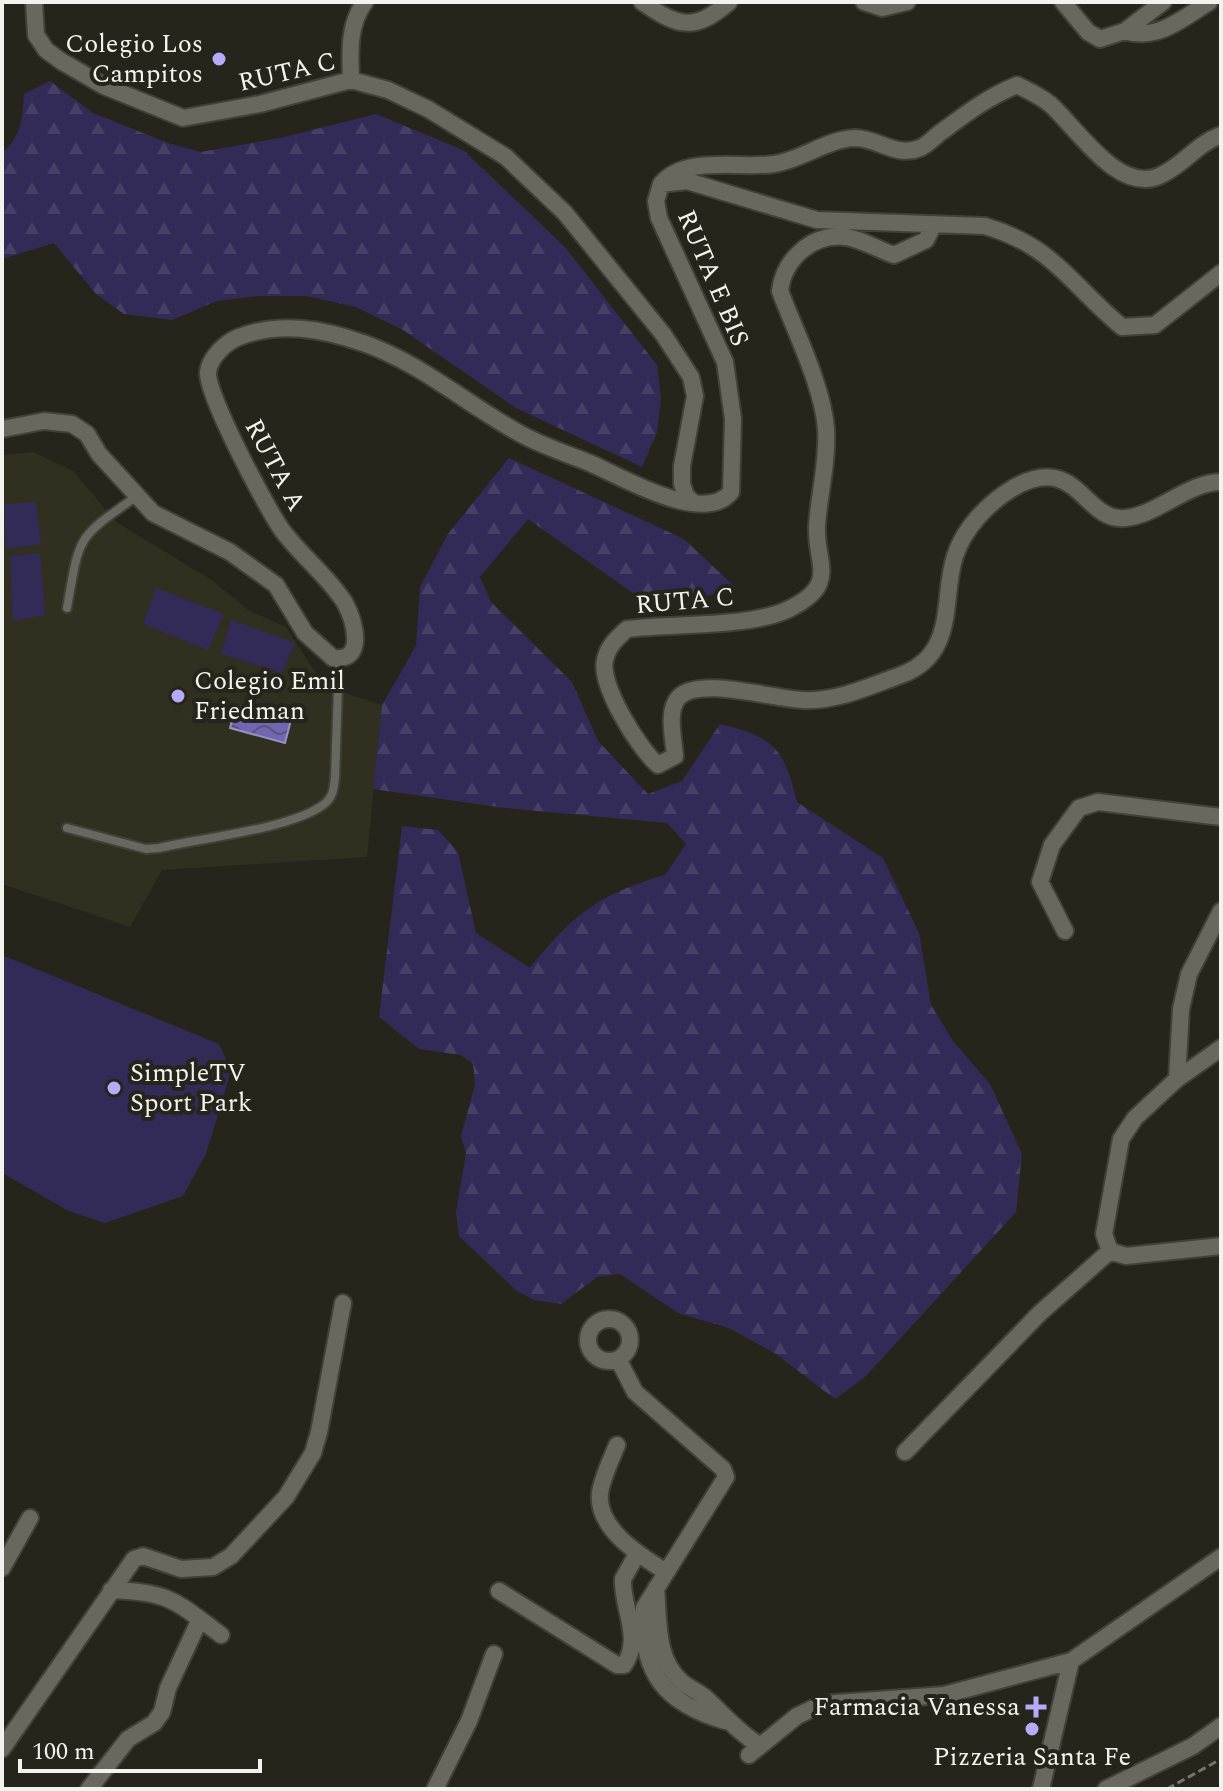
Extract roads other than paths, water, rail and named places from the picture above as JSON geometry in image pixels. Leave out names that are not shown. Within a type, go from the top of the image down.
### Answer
[{"type":"street","name":"RUTA C","points":[[34,2],[36,35],[46,50],[104,86],[183,118],[260,104],[351,80],[388,90],[478,137],[506,157],[565,213],[663,334],[691,377],[695,396],[682,466],[686,496],[693,502]]},
{"type":"street","points":[[351,80],[349,47],[365,2]]},
{"type":"street","points":[[642,2],[671,22],[691,24],[729,2]]},
{"type":"street","points":[[864,2],[882,8],[907,2]]},
{"type":"street","points":[[1063,2],[1088,32],[1100,39],[1125,31],[1163,2]]},
{"type":"street","points":[[1125,31],[1142,36],[1163,30],[1209,2]]},
{"type":"street","name":"RUTA E BIS","points":[[693,502],[715,501],[726,498],[731,492],[733,419],[725,362],[659,218],[656,201],[661,184],[670,174],[687,169],[775,164],[808,155],[839,139],[860,138],[908,152],[923,147],[979,104],[1017,85],[1050,105],[1080,138],[1119,171],[1136,178],[1156,178],[1177,165],[1196,146],[1221,135]]},
{"type":"street","name":"RUTA E BIS","points":[[661,184],[687,181],[817,220],[934,224]]},
{"type":"street","name":"RUTA C","points":[[934,224],[926,240],[894,255],[847,237],[822,239],[803,248],[782,272],[780,291],[826,426],[826,460],[817,532],[824,564],[818,586],[790,609],[760,618],[627,629],[612,643],[604,662],[608,687],[646,755],[658,765],[675,756],[672,707],[679,696],[700,687],[805,700],[847,694],[910,672],[931,652],[946,629],[955,556],[967,530],[995,501],[1031,479],[1054,477],[1080,491],[1106,514],[1125,518],[1221,482]]},
{"type":"street","points":[[934,224],[985,226],[1040,249],[1122,327],[1155,325],[1221,273]]},
{"type":"street","name":"RUTA A","points":[[339,659],[356,645],[358,634],[353,619],[343,600],[281,529],[221,414],[210,385],[208,371],[213,360],[234,339],[272,328],[323,331],[361,342],[404,359],[520,434],[656,494],[693,502]]},
{"type":"street","points":[[2,429],[44,421],[72,424],[87,434],[99,454],[153,513],[256,568],[276,585],[305,633],[339,659]]},
{"type":"street","points":[[1065,931],[1040,882],[1052,845],[1079,808],[1098,802],[1221,817]]},
{"type":"street","points":[[1177,1079],[1181,1009],[1189,974],[1221,911]]},
{"type":"street","points":[[1110,1251],[1104,1234],[1121,1139],[1135,1118],[1177,1079],[1221,1048]]},
{"type":"street","points":[[1110,1251],[1126,1256],[1221,1246]]},
{"type":"street","points":[[905,1452],[1040,1313],[1110,1251]]},
{"type":"street","points":[[2,1749],[134,1559],[143,1556],[181,1569],[213,1567],[231,1556],[286,1497],[313,1453],[343,1303]]},
{"type":"street","points":[[618,1359],[635,1392],[723,1469],[726,1477],[644,1608],[648,1664],[671,1694],[698,1713],[725,1721]]},
{"type":"street","points":[[617,1445],[600,1492],[602,1512],[637,1554],[666,1572]]},
{"type":"street","points":[[2,1568],[30,1518]]},
{"type":"street","points":[[499,1591],[617,1665],[624,1665],[629,1658],[631,1615],[623,1579],[637,1554]]},
{"type":"street","points":[[656,1588],[664,1658],[682,1682],[707,1699],[754,1750],[797,1716],[822,1704],[944,1695],[1071,1661],[1221,1557]]},
{"type":"street","points":[[111,1590],[157,1594],[185,1605],[221,1635]]},
{"type":"street","points":[[89,1789],[128,1739],[154,1723],[200,1619]]},
{"type":"street","points":[[435,1789],[469,1721],[494,1654]]},
{"type":"street","points":[[648,1664],[664,1658]]},
{"type":"street","points":[[1041,1789],[1071,1661]]},
{"type":"street","points":[[1106,1789],[1193,1746],[1221,1726]]},
{"type":"lane","points":[[67,608],[78,548],[86,532],[137,496]]},
{"type":"lane","points":[[67,828],[146,849],[159,848],[300,817],[324,805],[333,791],[335,777],[339,659]]},
{"type":"water","points":[[236,705],[291,720],[285,743],[230,728]]},
{"type":"place","name":"Colegio Los Campitos","points":[[219,59]]},
{"type":"place","name":"Colegio Emil Friedman","points":[[178,696]]},
{"type":"place","name":"SimpleTV Sport Park","points":[[114,1088]]},
{"type":"place","name":"Farmacia Vanessa","points":[[1036,1707]]},
{"type":"place","name":"Pizzeria Santa Fe","points":[[1032,1729]]}]
